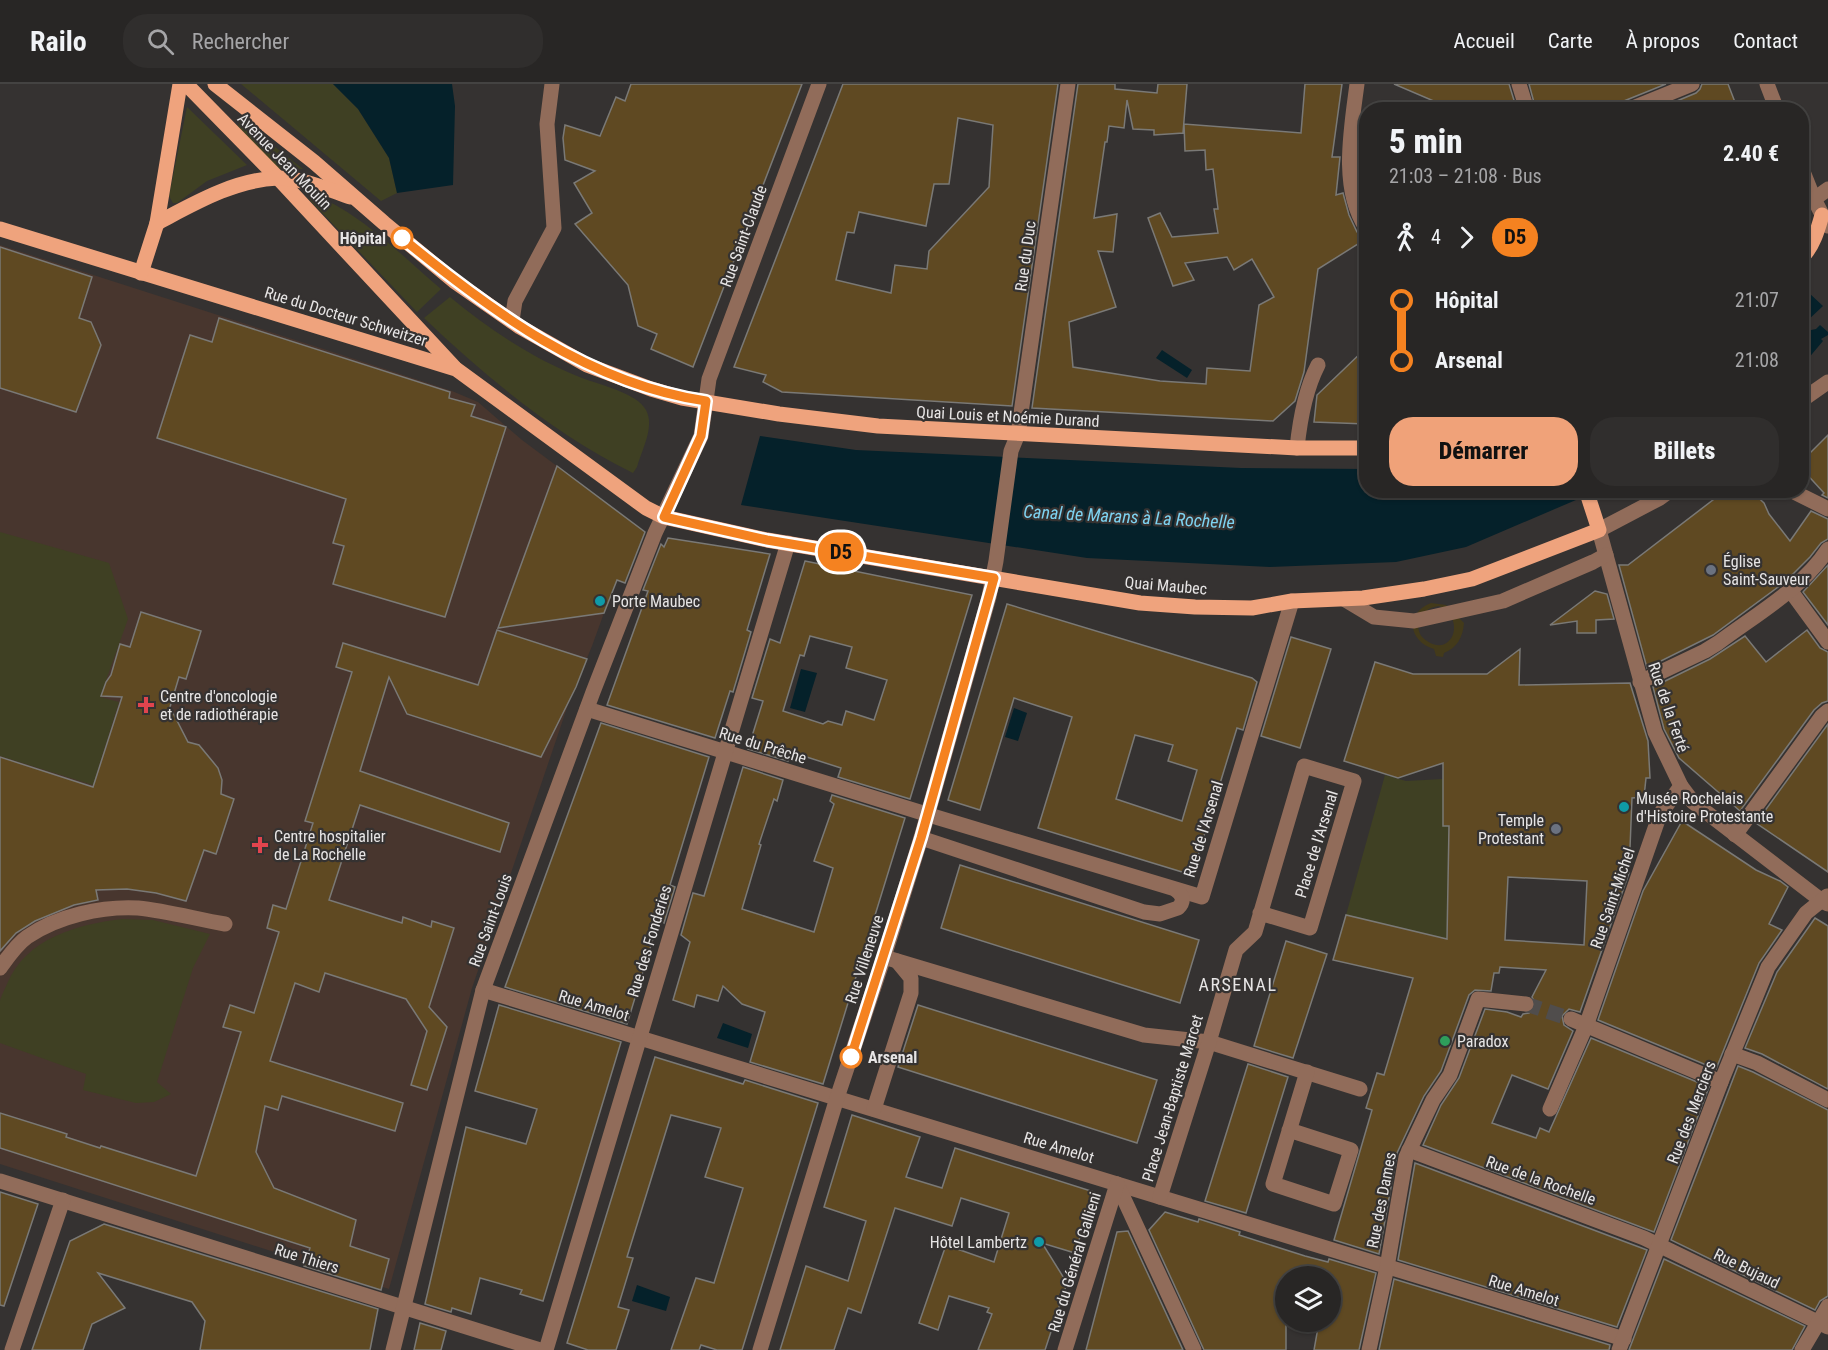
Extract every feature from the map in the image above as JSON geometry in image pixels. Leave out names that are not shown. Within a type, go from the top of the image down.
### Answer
[{"type":"main road","points":[[141,273],[157,222],[180,84]]},
{"type":"main road","name":"Avenue Jean Moulin","points":[[186,84],[278,178],[456,369]]},
{"type":"main road","name":"Avenue Jean Moulin","points":[[215,84],[314,162],[454,281],[512,321]]},
{"type":"main road","points":[[157,222],[219,191],[278,178],[302,181],[357,199]]},
{"type":"main road","points":[[1809,247],[1825,220]]},
{"type":"main road","name":"Rue du Docteur Schweitzer","points":[[0,229],[456,369],[646,508]]},
{"type":"main road","name":"Quai Louis et Noémie Durand","points":[[512,321],[587,365],[651,389],[682,398],[825,421],[898,428],[1297,448],[1359,448]]},
{"type":"main road","points":[[1590,498],[1599,530]]},
{"type":"main road","name":"Quai Maubec","points":[[646,508],[664,517],[788,543],[1151,604],[1252,608],[1292,601],[1344,599],[1424,589],[1472,579],[1599,530]]},
{"type":"street","points":[[512,321],[515,301],[554,228],[547,124],[552,84]]},
{"type":"street","name":"Rue Saint-Claude","points":[[664,517],[701,436],[709,379],[819,84]]},
{"type":"street","name":"Rue du Duc","points":[[998,551],[1011,451],[1018,434],[1068,84]]},
{"type":"street","points":[[1357,84],[1351,126],[1351,190],[1354,206],[1359,215]]},
{"type":"street","points":[[1519,84],[1525,102]]},
{"type":"street","points":[[1648,102],[1692,84]]},
{"type":"street","points":[[1767,84],[1774,102]]},
{"type":"street","points":[[1809,186],[1825,220]]},
{"type":"street","points":[[1814,199],[1828,189]]},
{"type":"street","points":[[1297,448],[1309,383],[1318,364]]},
{"type":"street","points":[[1809,395],[1828,382]]},
{"type":"street","name":"Quai Maubec","points":[[1599,530],[1660,498]]},
{"type":"street","points":[[1806,498],[1828,509]]},
{"type":"street","name":"Rue Saint-Louis","points":[[393,1350],[483,990],[587,709],[655,533],[664,517]]},
{"type":"street","name":"Rue de la Ferté","points":[[1599,530],[1655,732],[1681,786],[1693,802],[1826,900]]},
{"type":"street","name":"Rue des Fonderies","points":[[546,1350],[788,543]]},
{"type":"street","points":[[1640,682],[1705,651],[1790,590],[1812,570],[1828,549]]},
{"type":"street","name":"Rue Villeneuve","points":[[760,1350],[837,1098],[890,959],[921,838],[994,578],[998,551]]},
{"type":"street","points":[[1344,599],[1374,617],[1414,621],[1503,601],[1606,555]]},
{"type":"street","points":[[1790,590],[1828,642]]},
{"type":"street","name":"Rue de l'Arsenal","points":[[928,815],[1202,897],[1292,601]]},
{"type":"street","name":"Rue du Prêche","points":[[587,709],[928,815]]},
{"type":"street","points":[[1735,835],[1822,716],[1828,711]]},
{"type":"street","name":"Place de l'Arsenal","points":[[1304,766],[1354,781],[1310,928],[1260,914],[1304,766]]},
{"type":"street","name":"Rue Saint-Michel","points":[[1550,1109],[1586,1026],[1660,814],[1681,786]]},
{"type":"street","points":[[921,838],[1144,912],[1160,914],[1178,908],[1182,895],[1176,890]]},
{"type":"street","name":"Rue des Merciers","points":[[1622,1345],[1720,1082],[1768,967],[1806,913],[1826,900]]},
{"type":"street","points":[[0,968],[12,951],[27,937],[64,919],[102,910],[139,908],[225,924]]},
{"type":"street","name":"Place Jean-Baptiste Marcet","points":[[1160,1197],[1236,950],[1255,932],[1260,914]]},
{"type":"street","points":[[890,959],[1144,1035],[1209,1042],[1360,1089]]},
{"type":"street","points":[[874,1109],[911,993],[911,978],[890,959]]},
{"type":"street","name":"Rue Amelot","points":[[483,990],[1387,1267],[1622,1345]]},
{"type":"street","name":"Rue des Dames","points":[[1369,1350],[1387,1267],[1404,1165],[1409,1150],[1433,1100],[1450,1075],[1478,999],[1526,1004]]},
{"type":"street","points":[[1571,1019],[1720,1082]]},
{"type":"street","points":[[1732,1054],[1757,1063],[1828,1100]]},
{"type":"street","points":[[1289,1130],[1351,1150],[1334,1204],[1273,1184],[1289,1130],[1307,1072]]},
{"type":"street","name":"Rue de la Rochelle","points":[[1409,1150],[1660,1245]]},
{"type":"street","name":"Rue Thiers","points":[[0,1181],[540,1350]]},
{"type":"street","points":[[1117,1184],[1194,1350]]},
{"type":"street","name":"Rue du Général Gallieni","points":[[1065,1350],[1117,1184]]},
{"type":"street","points":[[12,1350],[63,1200]]},
{"type":"street","name":"Rue Bujaud","points":[[1660,1245],[1823,1325]]},
{"type":"street","points":[[1802,1350],[1823,1325],[1828,1306]]},
{"type":"shaded area","name":"Centre hospitalier de La Rochelle","points":[[0,245],[452,391],[478,402],[522,440],[636,525],[569,702],[472,988],[389,1289],[0,1164]]},
{"type":"green space","points":[[241,84],[333,84],[358,109],[389,158],[397,193],[381,201]]},
{"type":"green space","points":[[187,107],[247,165],[207,181],[177,203],[173,203],[169,196]]},
{"type":"green space","points":[[241,120],[303,169],[277,168],[238,126]]},
{"type":"green space","points":[[311,194],[346,211],[363,223],[441,289],[417,312],[309,199]]},
{"type":"green space","points":[[450,297],[496,332],[529,353],[582,378],[627,394],[641,404],[646,410],[649,424],[644,446],[633,473],[576,441],[522,403],[424,318]]},
{"type":"green space","points":[[0,532],[109,563],[128,619],[100,697],[119,702],[93,785],[0,756]]},
{"type":"green space","points":[[1385,775],[1406,781],[1443,779],[1443,825],[1449,826],[1447,964],[1346,915]]},
{"type":"green space","points":[[123,919],[153,920],[210,934],[193,968],[157,1082],[171,1094],[154,1102],[136,1103],[83,1090],[86,1074],[0,1043],[0,1001],[16,968],[27,955],[55,936],[89,925]]},
{"type":"sand","points":[[1431,603],[1446,605],[1464,623],[1458,641],[1444,653],[1443,657],[1436,656],[1434,649],[1425,645],[1415,634],[1414,620],[1423,608]],"holes":[[[1439,606],[1448,612],[1454,627],[1449,641],[1443,645],[1436,645],[1423,638],[1418,626],[1425,612]]]},
{"type":"water","points":[[333,84],[452,84],[455,106],[453,185],[397,193],[389,158],[358,109]]},
{"type":"water","points":[[1809,293],[1823,306],[1809,319]]},
{"type":"water","points":[[1820,325],[1828,332],[1828,335],[1821,339],[1823,341],[1809,358],[1809,329],[1816,329]]},
{"type":"water","points":[[1162,350],[1192,370],[1187,378],[1156,358]]},
{"type":"water","name":"Canal de Marans à La Rochelle","points":[[760,436],[856,450],[1241,468],[1359,469],[1359,498],[1581,498],[1466,547],[1396,562],[1270,567],[1087,558],[741,505]]},
{"type":"water","points":[[801,669],[817,673],[805,712],[790,708]]},
{"type":"water","points":[[1014,708],[1027,713],[1018,741],[1005,737]]},
{"type":"water","points":[[723,1023],[752,1034],[748,1048],[717,1038]]},
{"type":"water","points":[[637,1285],[670,1297],[666,1311],[632,1301]]},
{"type":"building","points":[[631,84],[802,84],[693,367],[651,349],[657,334],[638,326],[628,285],[575,224],[592,213],[574,183],[595,171],[565,160],[563,138],[565,125],[600,136],[616,97],[625,101]]},
{"type":"building","points":[[843,84],[1058,84],[1012,406],[782,392],[763,382],[766,375],[734,367]],"holes":[[[958,118],[993,125],[989,187],[929,251],[927,269],[895,265],[891,293],[836,280],[847,232],[854,233],[859,212],[926,226],[934,184],[949,184]]]},
{"type":"building","points":[[1078,84],[1115,84],[1115,89],[1157,93],[1158,84],[1187,84],[1183,133],[1154,135],[1154,130],[1133,129],[1127,100],[1124,128],[1109,126],[1094,218],[1117,214],[1113,252],[1098,251],[1116,307],[1069,322],[1073,367],[1160,381],[1206,384],[1207,368],[1250,371],[1259,305],[1274,297],[1252,259],[1234,270],[1227,257],[1185,263],[1194,280],[1173,286],[1148,218],[1160,213],[1172,237],[1218,233],[1214,209],[1218,209],[1213,169],[1206,170],[1205,150],[1185,151],[1184,124],[1301,133],[1305,84],[1342,84],[1332,157],[1340,157],[1336,195],[1343,193],[1349,215],[1359,234],[1359,243],[1318,269],[1304,372],[1295,401],[1273,421],[1032,408]]},
{"type":"building","points":[[1394,84],[1509,84],[1515,102],[1436,102]]},
{"type":"building","points":[[1529,84],[1666,84],[1623,102],[1534,102]]},
{"type":"building","points":[[1702,84],[1728,84],[1735,102],[1674,102],[1700,89]]},
{"type":"building","points":[[0,247],[92,277],[79,318],[91,322],[101,345],[76,412],[0,388]]},
{"type":"building","points":[[219,318],[450,392],[449,398],[475,405],[471,416],[506,427],[445,617],[333,584],[344,546],[333,543],[346,499],[157,438],[190,335],[212,342]]},
{"type":"building","points":[[1359,355],[1359,424],[1314,422],[1317,395]]},
{"type":"building","points":[[1828,435],[1828,498],[1822,495],[1824,493],[1809,477],[1809,454]]},
{"type":"building","points":[[557,466],[645,532],[625,583],[617,580],[604,613],[498,628]]},
{"type":"building","name":"Église Saint-Sauveur","points":[[1716,498],[1759,498],[1790,541],[1811,511],[1828,519],[1828,539],[1821,543],[1785,582],[1713,635],[1647,668],[1619,565],[1628,565]]},
{"type":"building","points":[[668,538],[770,554],[747,630],[751,632],[733,692],[730,691],[715,738],[607,705],[648,591],[643,590],[661,544],[664,547]]},
{"type":"building","points":[[805,561],[972,595],[910,799],[838,777],[841,768],[791,752],[788,761],[748,749],[763,701],[752,698],[770,639],[780,643]],"holes":[[[810,636],[852,647],[846,668],[887,680],[874,720],[846,711],[842,725],[828,721],[823,724],[783,711],[800,655],[804,656]]]},
{"type":"building","points":[[1828,565],[1828,625],[1803,592]]},
{"type":"building","points":[[1595,591],[1607,594],[1614,619],[1596,620],[1596,633],[1577,633],[1577,621],[1550,625]]},
{"type":"building","points":[[1007,604],[1252,678],[1257,682],[1243,730],[1237,728],[1192,875],[1038,828],[1072,717],[1014,698],[980,810],[948,800]],"holes":[[[1135,735],[1173,745],[1168,761],[1197,770],[1182,821],[1116,799]]]},
{"type":"building","points":[[141,612],[201,631],[186,679],[179,677],[170,707],[188,742],[199,745],[218,768],[222,780],[221,794],[234,799],[216,854],[204,850],[186,901],[156,893],[127,889],[96,890],[98,900],[74,905],[35,921],[16,933],[0,951],[0,757],[93,787],[122,697],[101,696],[111,675],[120,644],[130,647]]},
{"type":"building","points":[[497,630],[587,659],[576,687],[541,757],[407,714],[389,677],[360,771],[509,823],[500,852],[360,805],[329,900],[402,923],[403,917],[431,927],[432,921],[454,928],[429,1007],[447,1027],[427,1090],[411,1085],[427,1031],[406,999],[325,973],[319,992],[295,983],[270,1061],[403,1103],[395,1131],[282,1096],[278,1110],[265,1106],[256,1152],[274,1188],[356,1220],[350,1246],[389,1259],[381,1290],[304,1266],[310,1248],[0,1148],[0,1113],[67,1134],[66,1137],[100,1148],[101,1146],[196,1176],[241,1032],[223,1027],[230,1005],[254,1013],[279,932],[267,928],[273,905],[286,909],[313,823],[305,821],[352,672],[336,667],[343,643],[478,685]]},
{"type":"building","points":[[1807,630],[1820,648],[1828,652],[1828,701],[1814,710],[1740,811],[1679,758],[1664,729],[1653,687],[1710,659],[1745,636],[1766,662]]},
{"type":"building","points":[[1291,637],[1331,649],[1300,748],[1261,736]]},
{"type":"building","points":[[1520,649],[1519,685],[1630,683],[1648,741],[1650,778],[1646,778],[1644,797],[1632,798],[1629,873],[1580,1012],[1569,1009],[1562,1016],[1564,1025],[1573,1031],[1548,1089],[1512,1075],[1492,1123],[1536,1138],[1540,1128],[1549,1132],[1591,1038],[1709,1087],[1654,1232],[1423,1145],[1441,1105],[1459,1078],[1485,1009],[1507,1012],[1521,1017],[1534,1009],[1536,1004],[1532,997],[1546,970],[1500,967],[1499,973],[1494,973],[1491,991],[1475,990],[1469,995],[1441,1071],[1424,1096],[1397,1153],[1379,1254],[1334,1240],[1372,1110],[1366,1108],[1377,1073],[1384,1075],[1413,978],[1333,960],[1346,915],[1447,939],[1449,826],[1443,826],[1443,763],[1398,778],[1344,761],[1375,662],[1413,674],[1487,674]],"holes":[[[1508,877],[1587,881],[1584,945],[1505,940]]]},
{"type":"building","points":[[601,723],[709,757],[670,885],[675,887],[664,923],[659,919],[627,1024],[505,987]]},
{"type":"building","points":[[1828,724],[1828,872],[1756,823]]},
{"type":"building","points":[[743,767],[783,780],[759,844],[761,845],[742,909],[814,932],[833,868],[814,861],[834,804],[830,801],[832,795],[905,818],[823,1084],[750,1062],[765,1012],[742,1004],[723,986],[718,1001],[697,995],[694,1007],[673,1000],[690,942],[681,935],[693,893],[704,896]]},
{"type":"building","points":[[1682,821],[1756,870],[1788,887],[1769,924],[1782,930],[1759,963],[1716,1069],[1598,1020],[1643,891]]},
{"type":"building","points":[[960,865],[1199,940],[1180,1003],[941,928]]},
{"type":"building","points":[[1815,918],[1828,926],[1828,1089],[1762,1054],[1745,1048],[1777,972]]},
{"type":"building","points":[[1286,941],[1327,954],[1293,1058],[1254,1046]]},
{"type":"building","points":[[499,1005],[621,1042],[543,1301],[520,1294],[522,1290],[480,1278],[471,1314],[452,1308],[451,1312],[425,1304],[466,1127],[526,1144],[537,1109],[475,1091]]},
{"type":"building","points":[[918,1005],[1157,1080],[1137,1143],[898,1067]]},
{"type":"building","points":[[655,1057],[743,1084],[745,1080],[818,1103],[742,1350],[717,1350],[701,1345],[699,1350],[671,1350],[696,1278],[714,1283],[743,1188],[705,1177],[721,1128],[671,1115],[627,1257],[633,1258],[618,1307],[629,1310],[616,1350],[588,1350],[567,1343]]},
{"type":"building","points":[[1248,1064],[1288,1077],[1246,1213],[1205,1201]]},
{"type":"building","points":[[1738,1066],[1828,1110],[1828,1296],[1820,1301],[1815,1310],[1671,1240]]},
{"type":"building","points":[[852,1115],[920,1137],[906,1177],[942,1188],[955,1148],[1094,1192],[1075,1253],[1042,1243],[1067,1283],[1045,1350],[978,1350],[992,1314],[987,1312],[989,1308],[949,1296],[938,1330],[919,1323],[946,1245],[994,1262],[1009,1213],[961,1198],[952,1226],[895,1208],[861,1313],[848,1308],[834,1350],[780,1350],[806,1266],[848,1281],[866,1221],[824,1207]]},
{"type":"building","points":[[1415,1163],[1647,1250],[1617,1327],[1398,1260]]},
{"type":"building","points":[[0,1192],[38,1204],[4,1306],[0,1305]]},
{"type":"building","points":[[1165,1212],[1198,1222],[1199,1219],[1240,1232],[1239,1235],[1305,1256],[1328,1262],[1329,1259],[1376,1273],[1359,1350],[1314,1350],[1317,1332],[1341,1332],[1341,1266],[1275,1266],[1275,1332],[1286,1332],[1286,1350],[1204,1350],[1149,1230]]},
{"type":"building","points":[[104,1224],[378,1309],[370,1350],[200,1350],[205,1321],[192,1302],[98,1273],[125,1308],[92,1324],[83,1350],[32,1350],[70,1241]]},
{"type":"building","points":[[1128,1231],[1183,1350],[1086,1350],[1117,1232]]},
{"type":"building","points":[[1664,1259],[1805,1326],[1792,1350],[1629,1350]]},
{"type":"building","points":[[1394,1279],[1610,1345],[1609,1350],[1379,1350]]},
{"type":"building","points":[[420,1323],[446,1331],[441,1350],[414,1350]]},
{"type":"tunnel","points":[[1526,1004],[1571,1019]]},
{"type":"bus line","name":"D5","points":[[402,238],[454,281],[520,327],[587,365],[651,389],[682,398],[706,401],[701,436],[664,517],[767,540],[994,578],[921,838],[851,1057]]},
{"type":"place","name":"Hôpital","points":[[402,238]]},
{"type":"place","name":"Église Saint-Sauveur","points":[[1711,570]]},
{"type":"place","name":"Porte Maubec","points":[[600,601]]},
{"type":"place","name":"Centre d'oncologie et de radiothérapie","points":[[146,705]]},
{"type":"place","name":"Musée Rochelais d'Histoire Protestante","points":[[1624,807]]},
{"type":"place","name":"Temple Protestant","points":[[1556,829]]},
{"type":"place","name":"Centre hospitalier de La Rochelle","points":[[260,845]]},
{"type":"place","name":"Paradox","points":[[1445,1041]]},
{"type":"place","name":"Arsenal","points":[[851,1057]]},
{"type":"place","name":"Hôtel Lambertz","points":[[1039,1242]]},
{"type":"district","name":"ARSENAL","points":[[1238,985]]}]
